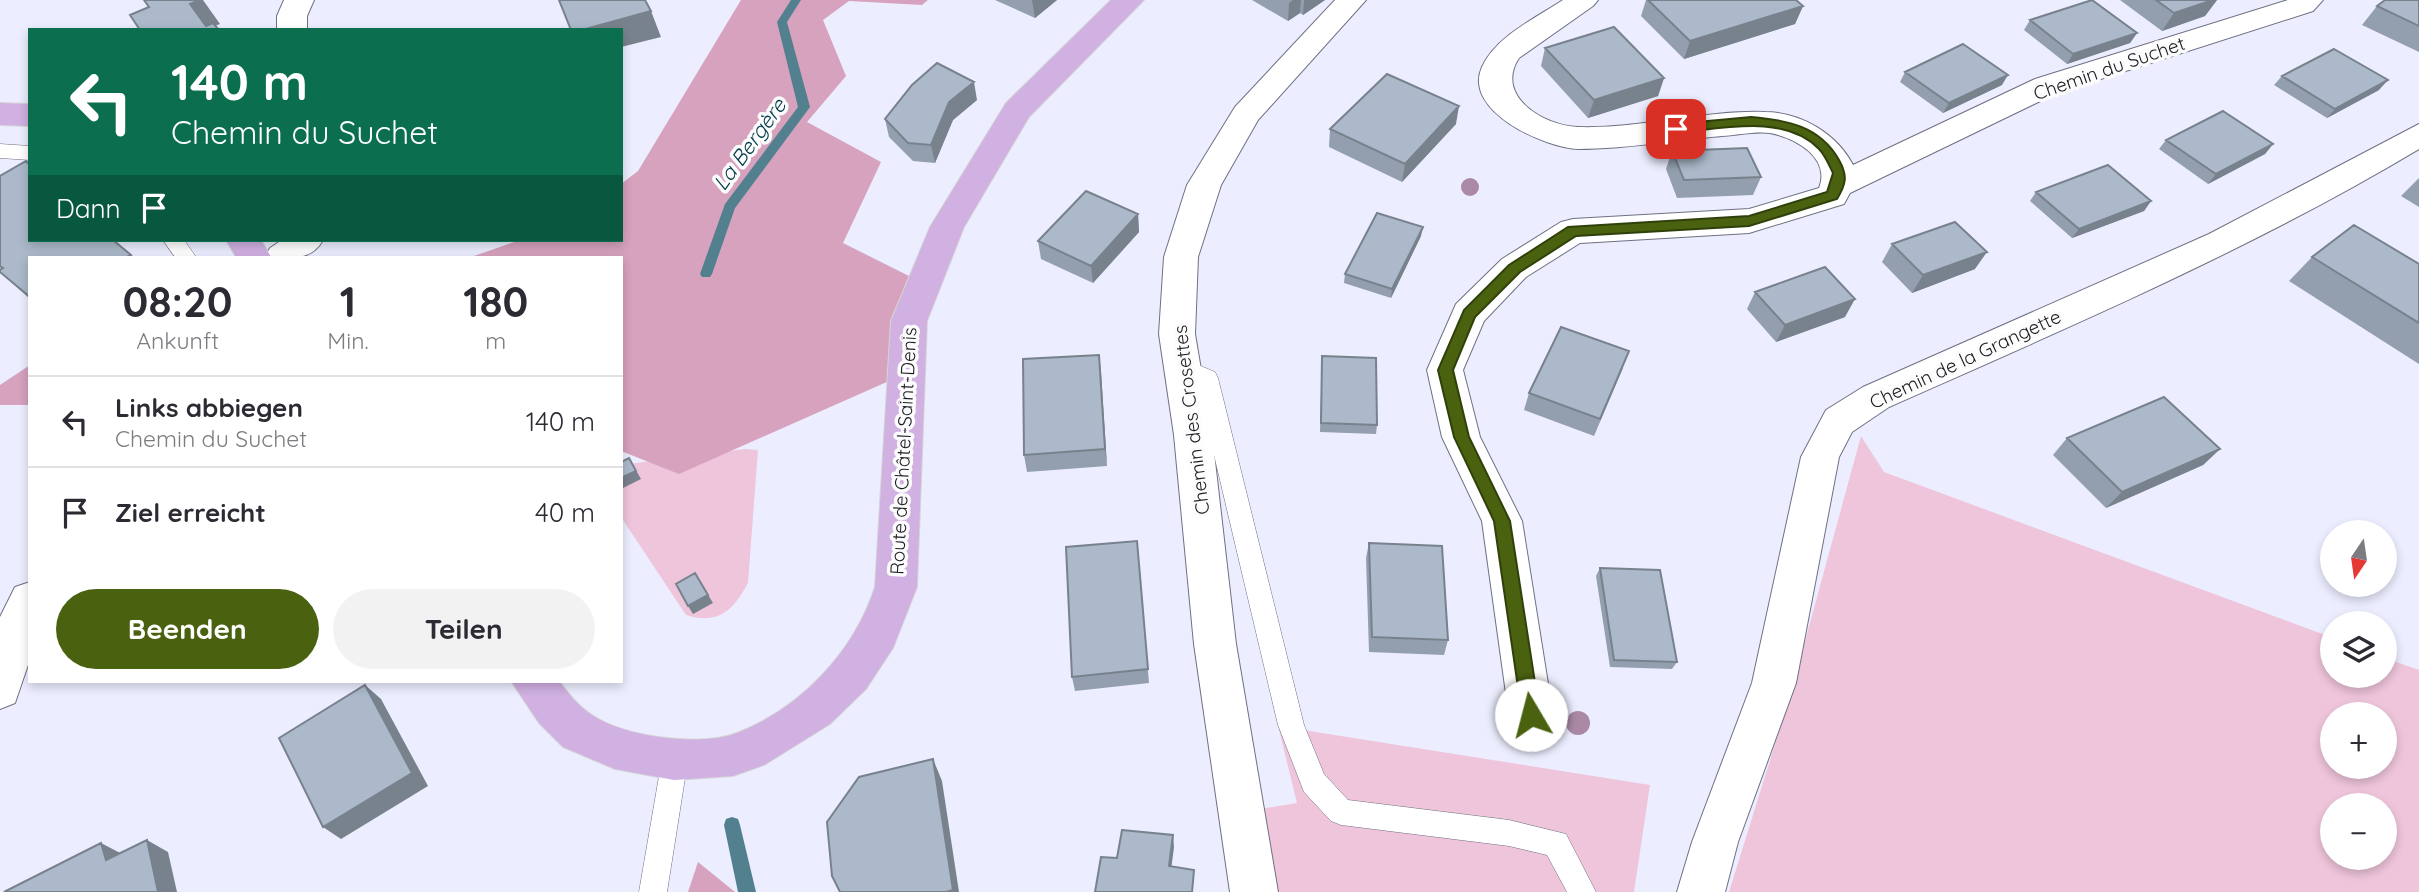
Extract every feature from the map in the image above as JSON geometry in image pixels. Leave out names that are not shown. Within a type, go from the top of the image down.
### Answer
[{"type":"main road","name":"Route de Châtel-Saint-Denis","points":[[535,683],[577,731],[625,754],[675,759],[736,755],[796,724],[846,681],[876,640],[888,616],[899,568],[901,419],[909,321],[947,227],[1017,110],[1129,0]]},
{"type":"main road","points":[[0,114],[28,115]]},
{"type":"street","points":[[292,28],[292,16],[299,0]]},
{"type":"street","name":"Chemin des Crosettes","points":[[1254,892],[1215,644],[1193,435],[1177,334],[1181,257],[1204,185],[1246,114],[1351,0]]},
{"type":"street","points":[[1583,0],[1500,60],[1494,82],[1499,94],[1520,118],[1556,134],[1577,138],[1751,122],[1784,125],[1814,138],[1826,148],[1840,173],[1839,185]]},
{"type":"street","name":"Chemin du Suchet","points":[[1531,715],[1502,521],[1461,437],[1445,370],[1469,314],[1514,268],[1573,231],[1749,221],[1832,196],[1839,185],[2046,86],[2302,5],[2308,0]]},
{"type":"street","name":"Chemin de la Grangette","points":[[1701,892],[1715,842],[1773,683],[1819,457],[1839,421],[1876,397],[2142,278],[2343,182],[2419,135]]},
{"type":"street","points":[[283,256],[303,242]]},
{"type":"street","points":[[0,689],[18,624],[28,604]]},
{"type":"lane","points":[[0,151],[28,153]]},
{"type":"lane","points":[[175,242],[185,256]]},
{"type":"lane","points":[[1182,366],[1207,379],[1291,725],[1314,783],[1341,813],[1509,833],[1556,844],[1582,892]]},
{"type":"lane","points":[[653,892],[675,759]]},
{"type":"shaded area","points":[[741,0],[928,0],[922,5],[849,1],[823,20],[846,76],[807,122],[881,162],[843,243],[915,279],[889,381],[679,474],[623,452],[623,256],[474,256],[514,242],[623,242],[623,182],[638,171]]},
{"type":"shaded area","points":[[28,366],[28,405],[0,405],[0,385]]},
{"type":"shaded area","points":[[1861,436],[1884,472],[2320,633],[2320,688],[2397,688],[2397,662],[2419,670],[2419,892],[1729,892],[1790,696]]},
{"type":"shaded area","points":[[745,449],[758,450],[748,583],[736,601],[723,613],[707,618],[686,615],[623,520],[623,465]]},
{"type":"shaded area","points":[[1278,726],[1650,785],[1634,892],[1273,892],[1260,809],[1297,803]]},
{"type":"shaded area","points":[[698,862],[735,892],[688,892]]},
{"type":"building","points":[[144,0],[200,0],[190,4],[206,26],[213,23],[217,28],[139,28],[130,15],[149,7]]},
{"type":"building","points":[[559,0],[645,0],[651,11],[589,28],[570,28]]},
{"type":"building","points":[[1648,0],[1796,0],[1803,6],[1690,41]]},
{"type":"building","points":[[2092,0],[2137,33],[2073,54],[2030,20]]},
{"type":"building","points":[[2156,0],[2213,0],[2174,13]]},
{"type":"building","points":[[2385,0],[2419,0],[2419,26],[2377,6]]},
{"type":"building","points":[[1614,27],[1664,78],[1594,100],[1545,48]]},
{"type":"building","points":[[1963,44],[2008,75],[1949,103],[1905,72]]},
{"type":"building","points":[[2334,49],[2388,80],[2335,109],[2282,76]]},
{"type":"building","points":[[937,63],[974,82],[949,102],[931,145],[908,143],[885,119],[912,85]]},
{"type":"building","points":[[1387,74],[1459,106],[1405,164],[1330,129]]},
{"type":"building","points":[[2223,111],[2273,144],[2216,174],[2166,140]]},
{"type":"building","points":[[1747,148],[1761,177],[1684,180],[1672,151]]},
{"type":"building","points":[[26,161],[28,163],[28,242],[115,242],[131,255],[28,256],[28,295],[0,272],[3,268],[0,266],[0,176]]},
{"type":"building","points":[[2108,165],[2151,201],[2079,229],[2036,192]]},
{"type":"building","points":[[1086,191],[1138,214],[1091,266],[1038,241]]},
{"type":"building","points":[[1377,213],[1423,227],[1392,289],[1345,274]]},
{"type":"building","points":[[1955,222],[1987,252],[1923,275],[1892,244]]},
{"type":"building","points":[[2354,225],[2419,264],[2419,323],[2312,257]]},
{"type":"building","points":[[1825,267],[1855,299],[1785,325],[1755,292]]},
{"type":"building","points":[[1561,327],[1629,351],[1600,419],[1529,393]]},
{"type":"building","points":[[1099,355],[1105,449],[1024,455],[1023,359]]},
{"type":"building","points":[[1322,356],[1376,358],[1377,425],[1321,423]]},
{"type":"building","points":[[2164,397],[2220,449],[2122,492],[2067,438]]},
{"type":"building","points":[[629,458],[636,471],[623,477],[623,461]]},
{"type":"building","points":[[1137,541],[1148,669],[1072,677],[1066,547]]},
{"type":"building","points":[[1369,543],[1442,546],[1448,640],[1372,637]]},
{"type":"building","points":[[1600,568],[1660,570],[1677,662],[1614,660]]},
{"type":"building","points":[[695,573],[708,595],[688,606],[676,584]]},
{"type":"building","points":[[365,685],[412,773],[323,827],[279,738]]},
{"type":"building","points":[[933,759],[953,890],[840,892],[832,876],[827,822],[859,777]]},
{"type":"building","points":[[1122,830],[1173,835],[1169,866],[1194,870],[1192,892],[1095,892],[1101,857],[1117,858]]},
{"type":"building","points":[[147,840],[158,892],[4,892],[101,843],[106,860]]},
{"type":"waterway","name":"La Bergère","points":[[706,274],[729,207],[804,107],[782,22],[796,0]]},
{"type":"waterway","name":"La Bergère","points":[[732,825],[747,892]]},
{"type":"route","points":[[1531,715],[1502,521],[1461,437],[1445,370],[1469,314],[1514,268],[1573,231],[1749,221],[1832,196],[1839,185],[1840,173],[1835,160],[1826,148],[1799,130],[1767,122],[1676,129]]}]
